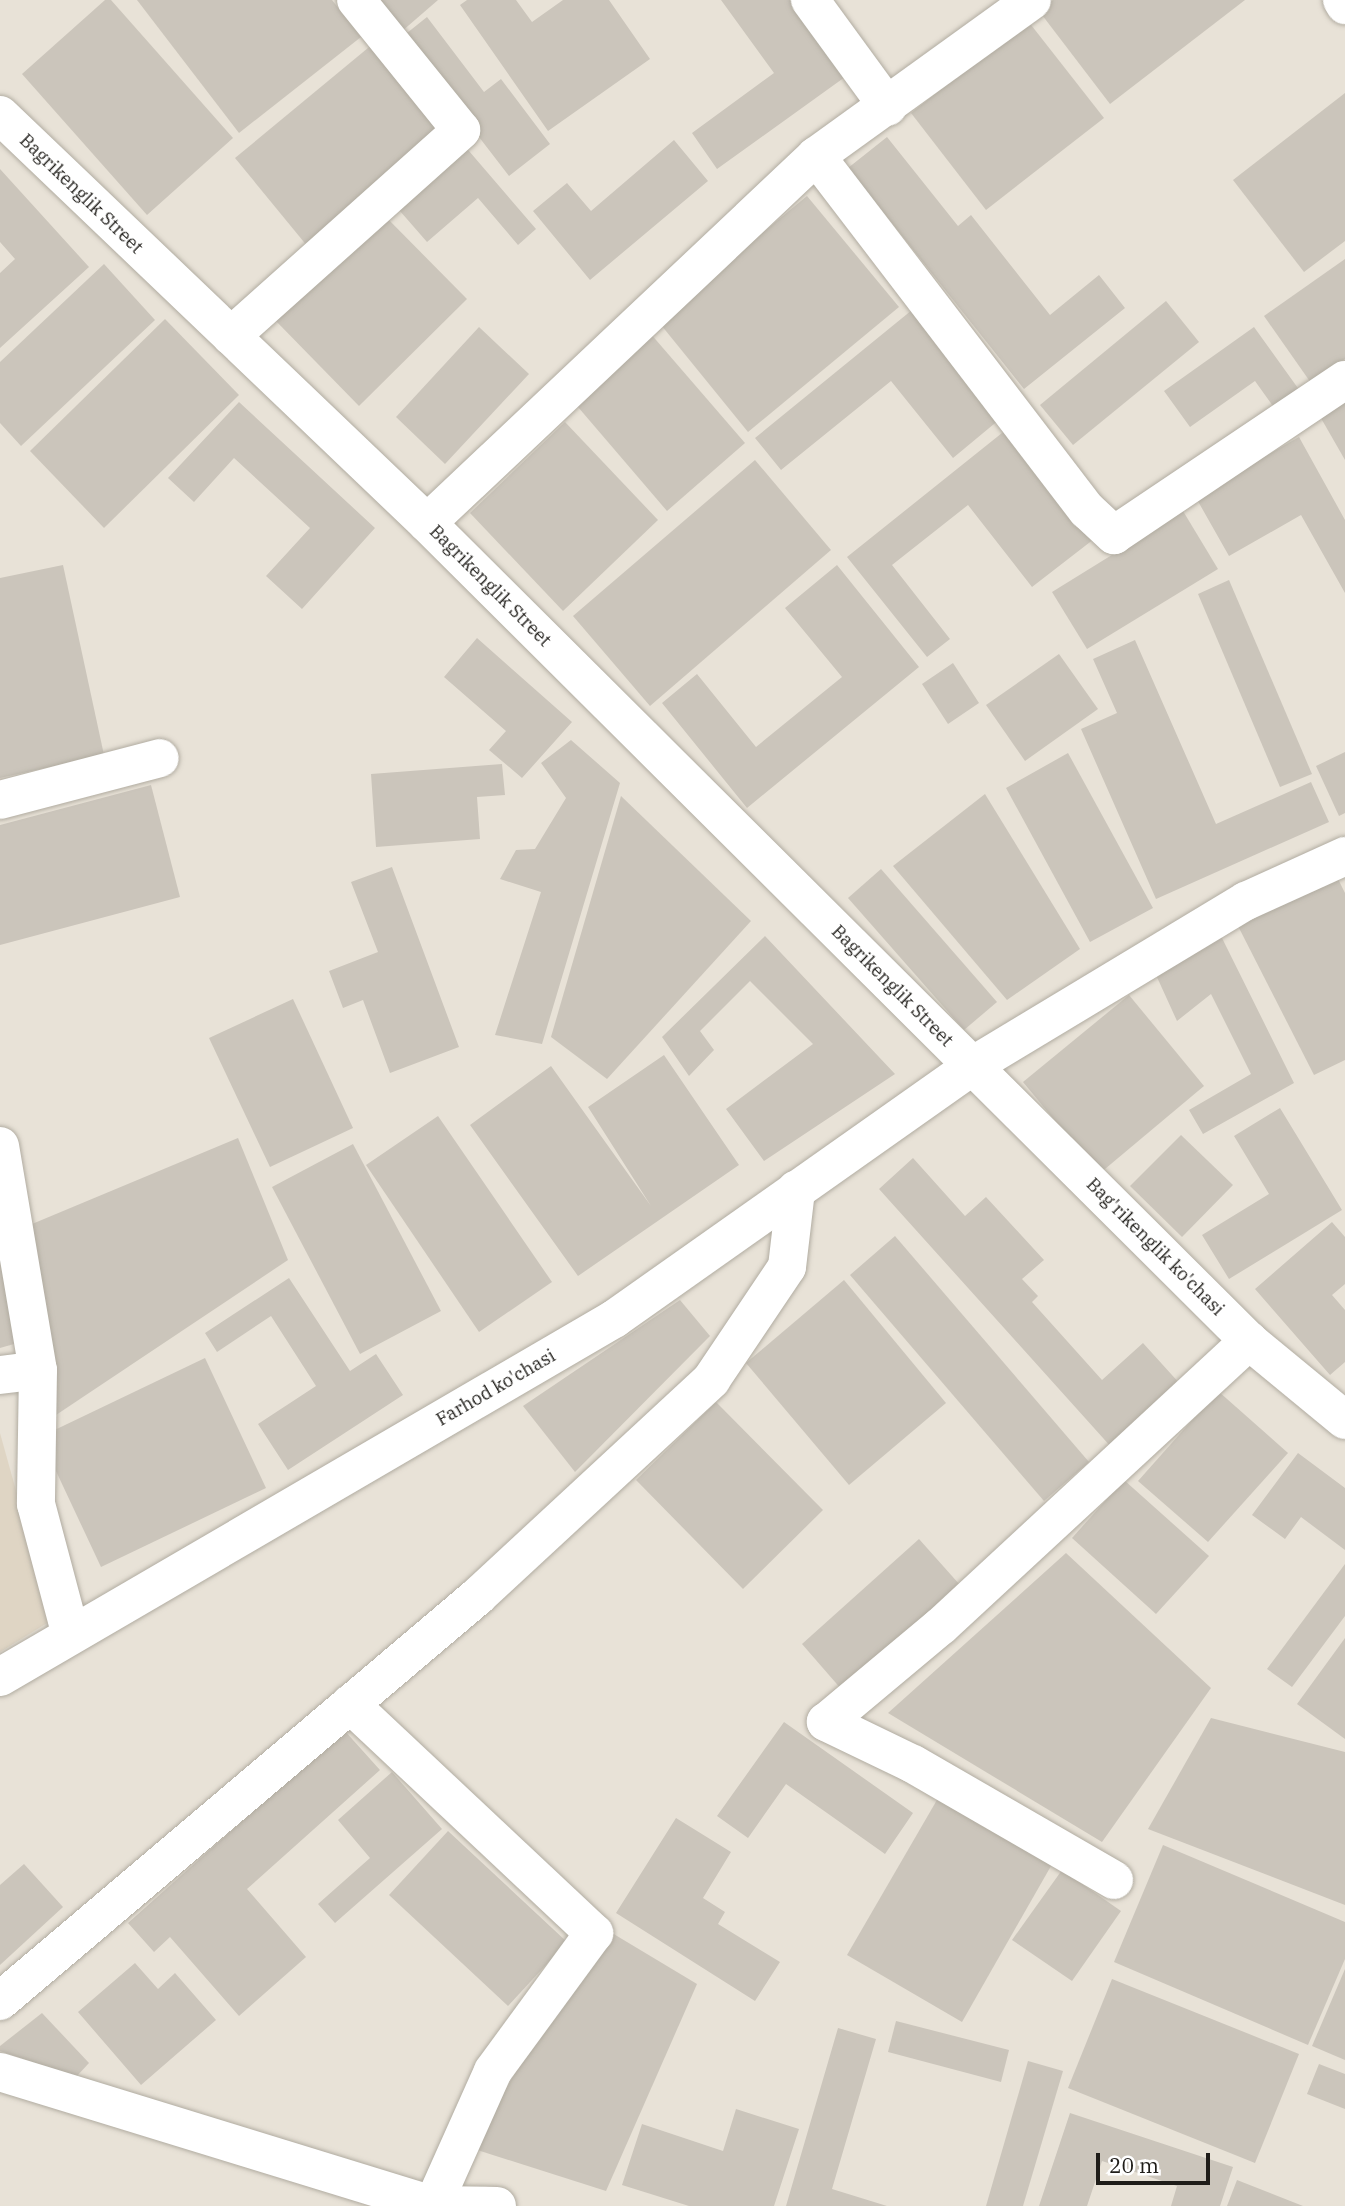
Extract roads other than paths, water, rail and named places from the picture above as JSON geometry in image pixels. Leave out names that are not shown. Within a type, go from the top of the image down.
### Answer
[{"type":"street","points":[[231,336],[461,130],[356,0]]},
{"type":"street","points":[[810,0],[888,107]]},
{"type":"street","points":[[427,523],[816,156],[888,107],[1032,0]]},
{"type":"street","points":[[1342,0],[1345,5]]},
{"type":"street","name":"Bagrikenglik Street","points":[[0,115],[427,523],[972,1066]]},
{"type":"street","points":[[816,156],[1087,510],[1114,535],[1345,380]]},
{"type":"street","points":[[0,800],[160,758]]},
{"type":"street","name":"Farhod ko'chasi","points":[[0,1677],[70,1632],[114,1613],[614,1319],[972,1066],[1246,901],[1345,856]]},
{"type":"street","name":"Bag'rikenglik ko'chasi","points":[[972,1066],[1249,1340],[1345,1420]]},
{"type":"street","points":[[0,1146],[38,1370],[36,1504],[70,1632]]},
{"type":"street","points":[[0,2001],[478,1596],[711,1380],[787,1267],[796,1191]]},
{"type":"street","points":[[1114,1880],[913,1764],[826,1722],[941,1626],[1249,1340]]},
{"type":"street","points":[[0,1375],[38,1370]]},
{"type":"street","points":[[350,1703],[594,1933],[493,2071],[433,2205]]},
{"type":"street","points":[[0,2072],[433,2205],[498,2206]]}]
